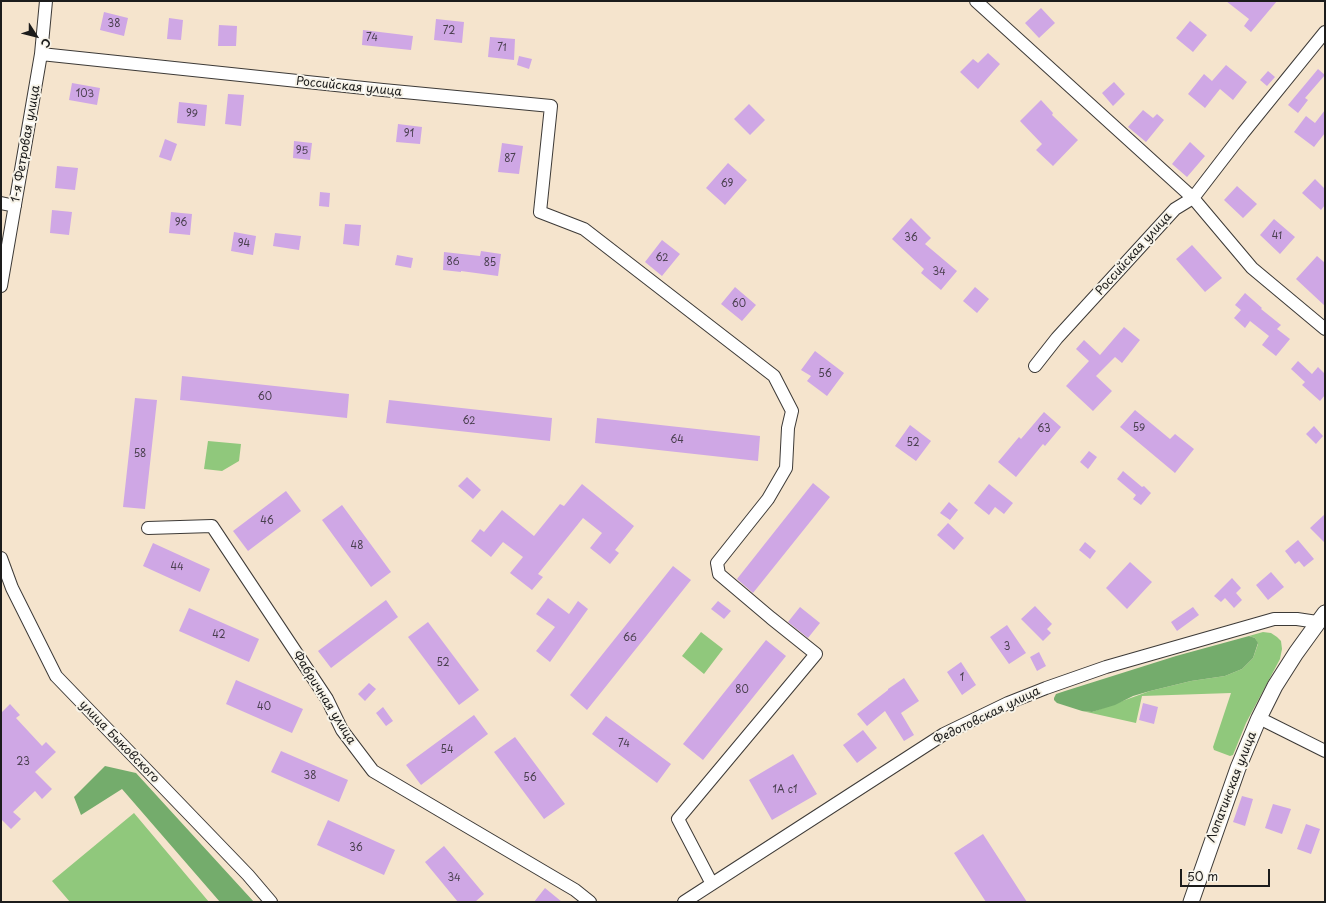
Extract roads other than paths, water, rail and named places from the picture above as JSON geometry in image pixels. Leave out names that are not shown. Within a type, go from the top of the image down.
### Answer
[{"type":"main road","name":"Федотовская улица","points":[[1259,718],[1275,686],[1321,618]]},
{"type":"main road","name":"Лопатинская улица","points":[[1191,902],[1238,768],[1259,718]]},
{"type":"street","name":"1-я Фетровая улица","points":[[1,286],[41,54],[46,1]]},
{"type":"street","points":[[976,1],[1193,198],[1252,268],[1325,329]]},
{"type":"street","name":"Российская улица","points":[[1035,366],[1057,338],[1174,209],[1193,198],[1243,133],[1325,32]]},
{"type":"street","name":"Российская улица","points":[[41,54],[551,106],[540,212],[584,229],[774,376],[792,410],[788,428],[786,468],[768,499],[718,563],[719,574],[816,654],[678,819],[712,884]]},
{"type":"street","points":[[1,203],[15,206]]},
{"type":"street","name":"Фабричная улица","points":[[148,528],[212,526],[327,699],[342,730],[373,771],[575,890],[590,902]]},
{"type":"street","name":"улица Быковского","points":[[1,558],[12,588],[56,676],[248,875],[271,902]]},
{"type":"street","name":"Федотовская улица","points":[[712,884],[944,734],[1008,703],[1046,688],[1106,668],[1274,619],[1321,618]]},
{"type":"street","points":[[1259,718],[1325,751]]},
{"type":"street","points":[[684,902],[712,884]]}]
